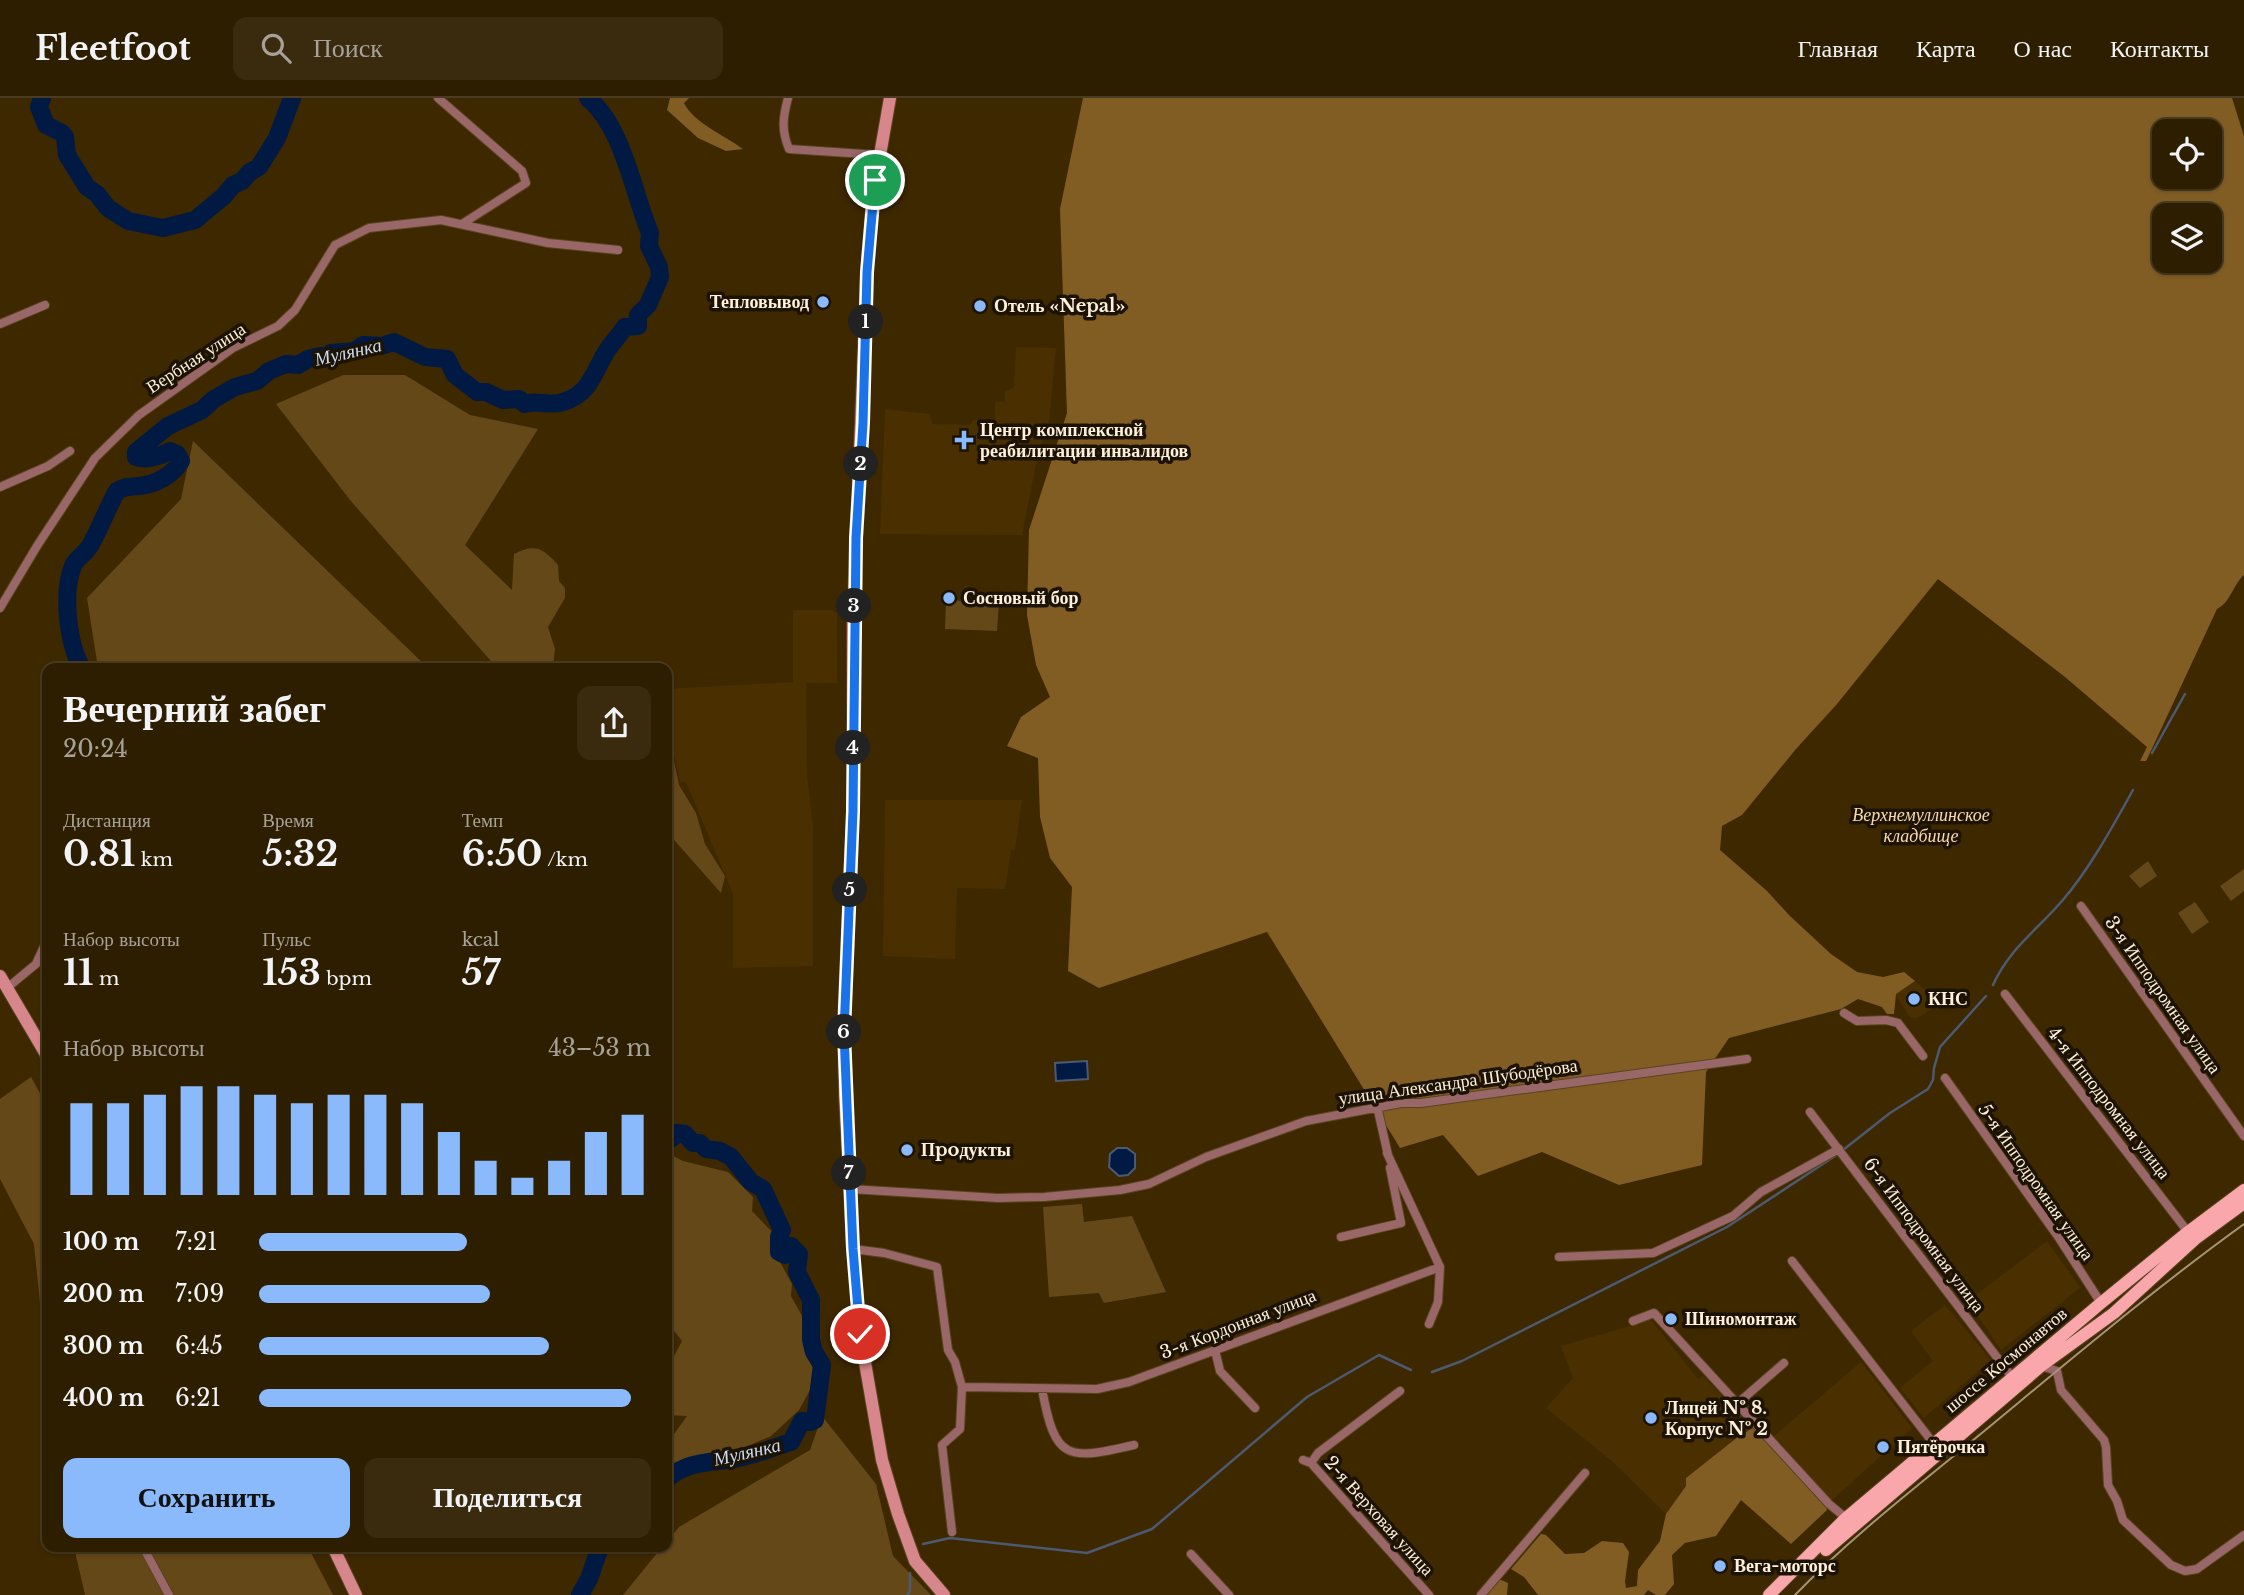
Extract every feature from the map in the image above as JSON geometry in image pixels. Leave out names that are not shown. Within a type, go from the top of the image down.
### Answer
[{"type":"main road","points":[[890,98],[871,211],[867,272],[853,625],[853,811],[844,1037],[853,1249],[860,1334],[882,1460],[915,1561],[944,1595]]},
{"type":"main road","points":[[0,975],[42,1047]]},
{"type":"main road","name":"шоссе Космонавтов","points":[[1769,1595],[1846,1518],[2101,1303],[2244,1190]]},
{"type":"main road","name":"шоссе Космонавтов","points":[[1782,1595],[1847,1530],[2041,1366],[2114,1313],[2195,1239],[2244,1203]]},
{"type":"main road","points":[[335,1552],[356,1595]]},
{"type":"street","points":[[438,98],[522,170],[526,183],[462,225]]},
{"type":"street","points":[[788,98],[783,129],[789,149],[879,155]]},
{"type":"street","name":"Вербная улица","points":[[0,608],[94,458],[139,415],[233,348],[278,326],[295,310],[335,245],[369,228],[441,220],[548,243],[618,250]]},
{"type":"street","points":[[0,324],[45,305]]},
{"type":"street","points":[[0,487],[48,466],[70,451]]},
{"type":"street","name":"3-я Ипподромная улица","points":[[2081,906],[2244,1136]]},
{"type":"street","points":[[8,988],[36,964],[42,951]]},
{"type":"street","name":"4-я Ипподромная улица","points":[[2004,994],[2188,1232]]},
{"type":"street","points":[[1844,1013],[1860,1022],[1886,1020],[1898,1023],[1923,1056]]},
{"type":"street","name":"улица Александра Шубодёрова","points":[[850,1189],[999,1198],[1044,1198],[1120,1190],[1149,1184],[1206,1157],[1306,1122],[1377,1107],[1401,1102],[1435,1102],[1746,1059]]},
{"type":"street","name":"5-я Ипподромная улица","points":[[1945,1079],[2051,1227],[2101,1303]]},
{"type":"street","points":[[1341,1237],[1401,1223],[1377,1107]]},
{"type":"street","name":"6-я Ипподромная улица","points":[[1810,1112],[2012,1377]]},
{"type":"street","points":[[1559,1257],[1653,1253],[1733,1216],[1761,1192],[1839,1149]]},
{"type":"street","points":[[1387,1153],[1440,1267],[1438,1302],[1429,1324]]},
{"type":"street","points":[[853,1249],[884,1253],[937,1267],[948,1350],[955,1362],[962,1387],[960,1429],[942,1445],[952,1532]]},
{"type":"street","points":[[1792,1261],[1934,1444]]},
{"type":"street","name":"3-я Кордонная улица","points":[[962,1387],[1097,1389],[1129,1382],[1440,1267]]},
{"type":"street","points":[[1633,1321],[1654,1313],[1829,1504],[1846,1518]]},
{"type":"street","points":[[1215,1350],[1220,1371],[1255,1408]]},
{"type":"street","points":[[1738,1403],[1784,1363]]},
{"type":"street","points":[[2041,1366],[2057,1371],[2061,1390],[2104,1440],[2108,1485],[2123,1520],[2171,1565],[2185,1571],[2197,1569],[2244,1535]]},
{"type":"street","points":[[1042,1389],[1050,1427],[1056,1441],[1070,1452],[1096,1454],[1134,1445]]},
{"type":"street","name":"2-я Верховая улица","points":[[1400,1391],[1307,1461],[1429,1595]]},
{"type":"street","points":[[1481,1595],[1585,1473]]},
{"type":"street","points":[[146,1552],[169,1595]]},
{"type":"street","points":[[1191,1554],[1229,1595]]},
{"type":"shaded area","points":[[670,98],[689,98],[684,103],[695,117],[743,149],[726,151],[698,138],[667,110]]},
{"type":"shaded area","points":[[1083,98],[2232,98],[2244,136],[2244,575],[2217,609],[2146,761],[2140,761],[2147,747],[2065,677],[1938,579],[1837,704],[1742,815],[1722,826],[1720,850],[1767,891],[1831,954],[1857,972],[1883,977],[1904,972],[1915,981],[1896,994],[1894,1014],[1887,1014],[1882,1007],[1858,999],[1841,1009],[1729,1038],[1706,1072],[1702,1165],[1619,1185],[1542,1152],[1478,1176],[1443,1135],[1400,1148],[1267,932],[1099,988],[1068,971],[1072,887],[1050,858],[1040,817],[1038,758],[1007,746],[1021,717],[1050,697],[1036,665],[1027,615],[1029,530],[1067,413],[1060,209]]},
{"type":"shaded area","name":"Центр комплексной реабилитации инвалидов","points":[[1016,347],[1056,348],[1049,422],[1038,454],[1022,535],[880,534],[885,409],[929,414],[933,424],[970,425],[973,420],[995,421],[995,402],[1005,402],[1005,392],[1014,387]]},
{"type":"shaded area","points":[[343,375],[405,375],[470,415],[538,429],[465,545],[512,590],[514,554],[538,549],[558,565],[559,581],[565,588],[565,598],[548,627],[555,649],[554,663],[493,663],[350,500],[276,404]]},
{"type":"shaded area","points":[[193,441],[423,663],[97,663],[87,598],[181,499]]},
{"type":"shaded area","points":[[946,600],[999,603],[997,631],[945,629]]},
{"type":"shaded area","points":[[793,610],[832,610],[837,613],[837,683],[806,683],[807,775],[813,827],[813,966],[733,968],[733,894],[686,782],[680,782],[672,746],[672,689],[793,682]]},
{"type":"shaded area","points":[[672,752],[679,785],[696,813],[705,844],[725,876],[721,893],[672,838]]},
{"type":"shaded area","points":[[885,800],[1022,800],[1015,850],[1011,850],[1005,889],[957,888],[955,959],[883,956]]},
{"type":"shaded area","points":[[2148,861],[2157,876],[2140,888],[2129,876]]},
{"type":"shaded area","points":[[2244,869],[2244,891],[2231,901],[2220,886]]},
{"type":"shaded area","points":[[2195,902],[2209,922],[2192,934],[2178,913]]},
{"type":"shaded area","points":[[1915,981],[1940,1004],[1917,1018],[1910,1017],[1895,994]]},
{"type":"shaded area","points":[[31,1077],[42,1097],[42,1323],[34,1244],[0,1179],[0,1099]]},
{"type":"shaded area","points":[[672,1156],[683,1161],[728,1172],[753,1197],[752,1211],[772,1232],[772,1241],[780,1262],[792,1284],[791,1296],[806,1323],[806,1349],[813,1369],[810,1390],[799,1410],[771,1436],[748,1446],[691,1458],[672,1469],[672,1437],[687,1416],[672,1415],[672,1358],[682,1341],[672,1330]]},
{"type":"shaded area","points":[[1082,1204],[1084,1222],[1132,1216],[1166,1292],[1104,1303],[1099,1293],[1049,1297],[1043,1207]]},
{"type":"shaded area","points":[[2047,1241],[2080,1288],[2001,1350],[1968,1301]]},
{"type":"shaded area","points":[[1945,1305],[1991,1360],[1924,1418],[1900,1388],[1933,1361],[1911,1331]]},
{"type":"shaded area","name":"Лицей № 8. Корпус № 2","points":[[1651,1320],[1698,1379],[1703,1376],[1753,1428],[1686,1478],[1687,1486],[1666,1514],[1613,1462],[1546,1408],[1573,1378],[1561,1346]]},
{"type":"shaded area","points":[[1861,1362],[1912,1428],[1832,1500],[1774,1436]]},
{"type":"shaded area","points":[[822,1416],[876,1484],[893,1556],[931,1595],[623,1595],[658,1552],[672,1552],[672,1536],[679,1527],[810,1450]]},
{"type":"shaded area","points":[[1753,1428],[1824,1500],[1827,1510],[1791,1544],[1741,1500],[1716,1536],[1685,1543],[1672,1555],[1674,1584],[1665,1595],[1656,1595],[1648,1590],[1644,1595],[1538,1595],[1524,1577],[1511,1569],[1541,1534],[1546,1535],[1565,1554],[1584,1553],[1602,1541],[1623,1543],[1629,1552],[1626,1588],[1637,1586],[1638,1570],[1660,1541],[1666,1514],[1686,1486],[1686,1478]]},
{"type":"shaded area","points":[[75,1552],[311,1552],[333,1595],[85,1595]]},
{"type":"shaded area","points":[[1499,1579],[1508,1583],[1507,1595],[1486,1595]]},
{"type":"water","points":[[1087,1061],[1088,1079],[1056,1081],[1055,1063]]},
{"type":"water","points":[[1117,1148],[1127,1148],[1135,1154],[1135,1168],[1128,1175],[1119,1176],[1109,1167],[1110,1154]]},
{"type":"waterway","name":"Мулянка","points":[[42,98],[39,107],[46,125],[65,137],[67,155],[87,187],[97,194],[108,208],[128,221],[163,228],[195,220],[233,185],[259,167],[277,138],[292,98]]},
{"type":"waterway","name":"Мулянка","points":[[80,663],[70,633],[67,604],[74,563],[90,546],[117,491],[157,481],[173,471],[181,461],[177,454],[170,451],[144,458],[136,457],[136,452],[168,426],[202,410],[214,399],[235,387],[257,381],[269,371],[286,364],[298,365],[320,356],[328,358],[331,353],[355,351],[363,345],[381,346],[394,342],[425,357],[447,359],[455,375],[477,392],[486,392],[503,400],[519,399],[525,404],[558,403],[572,398],[586,387],[608,349],[625,327],[638,326],[638,315],[648,305],[660,277],[659,267],[649,246],[650,233],[619,143],[600,110],[588,98]]},
{"type":"waterway","points":[[2152,753],[2185,694]]},
{"type":"waterway","points":[[1993,985],[2007,961],[2082,876],[2133,790]]},
{"type":"waterway","points":[[1843,1150],[1890,1113],[1928,1089],[1933,1080],[1940,1047],[1986,996]]},
{"type":"waterway","name":"Мулянка","points":[[672,1138],[676,1133],[685,1134],[693,1143],[700,1143],[706,1149],[720,1151],[731,1157],[751,1182],[763,1189],[782,1230],[779,1252],[785,1255],[791,1246],[799,1254],[797,1272],[811,1300],[811,1340],[822,1365],[815,1420],[802,1421],[791,1442],[740,1458],[691,1466],[672,1475]]},
{"type":"waterway","points":[[1432,1372],[1462,1361],[1727,1227],[1838,1154]]},
{"type":"waterway","points":[[923,1544],[950,1538],[1087,1553],[1152,1529],[1307,1397],[1379,1355],[1411,1370]]},
{"type":"waterway","name":"Мулянка","points":[[580,1595],[598,1552]]},
{"type":"waterway","points":[[907,1595],[910,1591],[910,1573]]},
{"type":"tram line","points":[[1795,1595],[1863,1531],[1911,1491],[2145,1300],[2244,1224]]},
{"type":"place","name":"Тепловывод","points":[[823,302]]},
{"type":"place","name":"Отель «Nepal»","points":[[980,306]]},
{"type":"place","name":"Центр комплексной реабилитации инвалидов","points":[[964,440]]},
{"type":"place","name":"Сосновый бор","points":[[949,598]]},
{"type":"place","name":"КНС","points":[[1914,999]]},
{"type":"place","name":"Пpoдукты","points":[[907,1150]]},
{"type":"place","name":"Шиномонтаж","points":[[1671,1319]]},
{"type":"place","name":"Лицей № 8. Корпус № 2","points":[[1651,1418]]},
{"type":"place","name":"Пятёрочка","points":[[1883,1447]]},
{"type":"place","name":"Вега-моторс","points":[[1720,1566]]},
{"type":"route","points":[[860,1334],[853,1249],[844,1033],[853,811],[856,538],[863,423],[867,272],[875,180]]},
{"type":"park label","name":"Верхнемуллинское кладбище","points":[[1921,825]]}]
